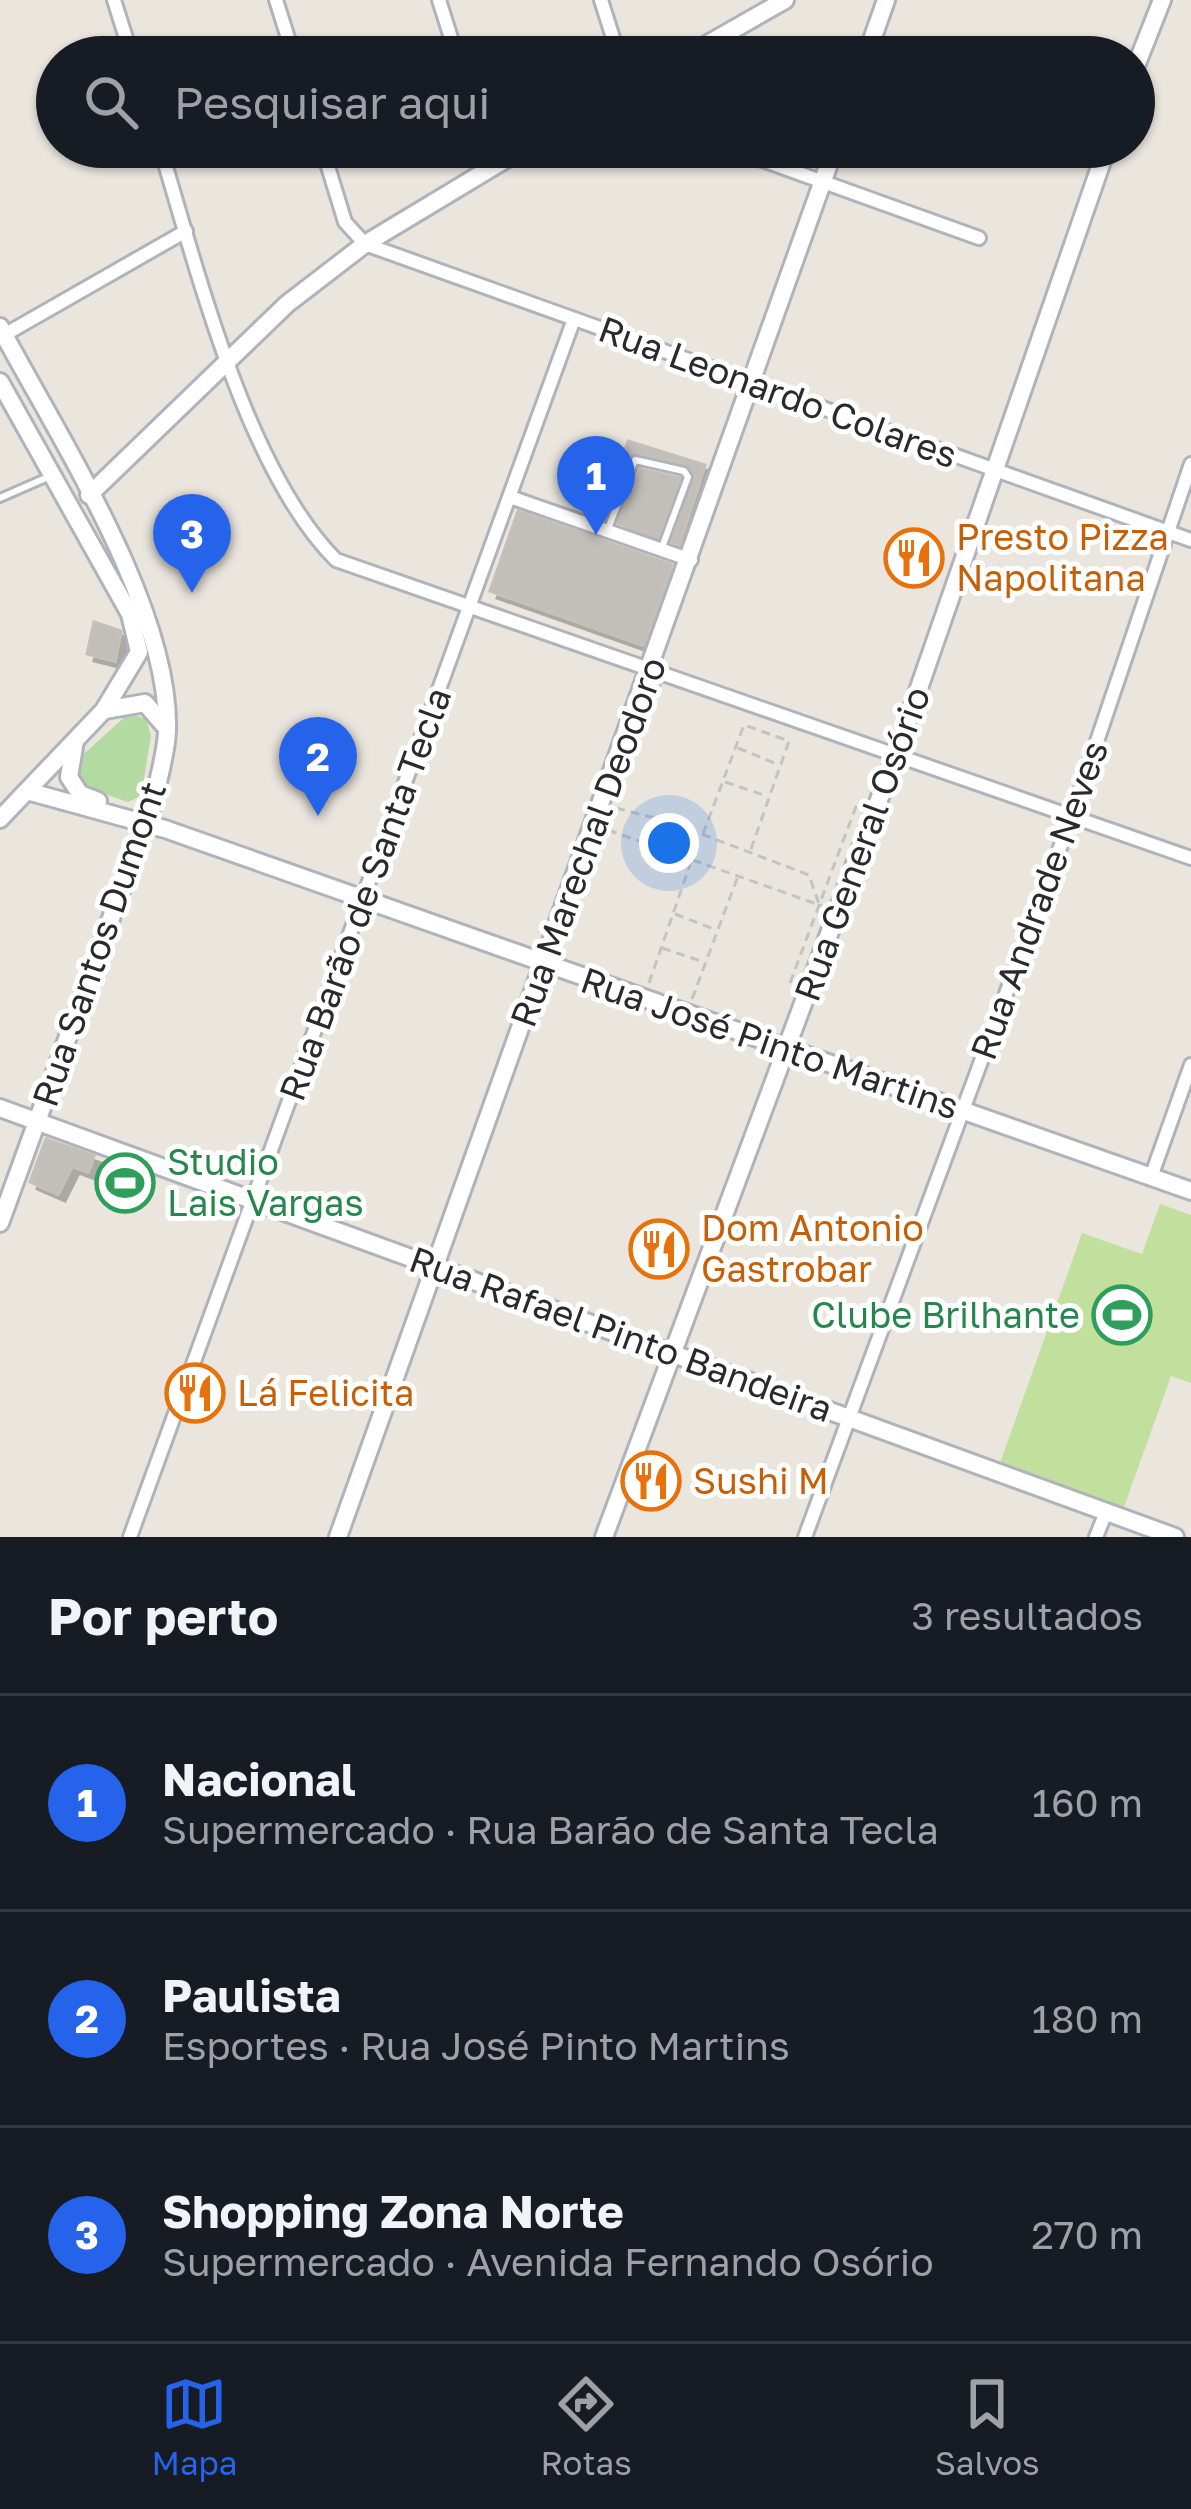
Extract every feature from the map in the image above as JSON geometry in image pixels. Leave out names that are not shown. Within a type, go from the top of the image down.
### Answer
[{"type":"street","points":[[114,0],[125,36]]},
{"type":"street","points":[[276,0],[287,36]]},
{"type":"street","points":[[439,0],[451,36]]},
{"type":"street","points":[[601,0],[612,36]]},
{"type":"street","points":[[722,36],[785,0]]},
{"type":"street","points":[[873,36],[886,0]]},
{"type":"street","points":[[1148,36],[1162,0]]},
{"type":"street","points":[[166,168],[226,363],[312,536],[336,560],[1191,858]]},
{"type":"street","points":[[328,168],[345,222],[365,244]]},
{"type":"street","points":[[89,495],[287,304],[365,244],[489,168]]},
{"type":"street","points":[[784,168],[979,238]]},
{"type":"street","name":"Rua Marechal Deodoro","points":[[338,1537],[651,673],[828,168]]},
{"type":"street","name":"Rua General Osório","points":[[604,1537],[896,757],[1100,168]]},
{"type":"street","points":[[2,331],[186,231]]},
{"type":"street","name":"Rua Leonardo Colares","points":[[365,244],[1191,540]]},
{"type":"street","name":"Rua Barão de Santa Tecla","points":[[130,1537],[574,319]]},
{"type":"street","name":"Rua Santos Dumont","points":[[0,1223],[153,801],[167,731],[160,661],[89,495],[2,331]]},
{"type":"street","points":[[0,382],[130,614],[138,642],[136,664],[104,710],[76,734],[0,819]]},
{"type":"street","name":"Rua Andrade Neves","points":[[805,1537],[1071,818],[1191,464]]},
{"type":"street","points":[[510,497],[691,560]]},
{"type":"street","points":[[104,710],[145,703],[167,731]]},
{"type":"street","points":[[76,734],[69,777],[80,794],[124,811],[153,801],[165,829]]},
{"type":"street","name":"Rua José Pinto Martins","points":[[27,791],[165,829],[1191,1191]]},
{"type":"street","points":[[1151,1177],[1191,1065]]},
{"type":"street","name":"Rua Rafael Pinto Bandeira","points":[[0,1108],[1175,1537]]},
{"type":"street","points":[[1096,1537],[1106,1512]]},
{"type":"lane","points":[[607,531],[635,460],[684,471],[688,477],[662,550]]},
{"type":"lane","points":[[0,498],[51,475]]},
{"type":"path","points":[[704,834],[744,724],[790,741],[750,852]]},
{"type":"path","points":[[736,747],[781,765]]},
{"type":"path","points":[[723,781],[770,797]]},
{"type":"path","points":[[790,983],[858,801]]},
{"type":"path","points":[[614,807],[682,826],[809,875],[819,905]]},
{"type":"path","points":[[672,853],[682,826]]},
{"type":"path","points":[[606,829],[819,905]]},
{"type":"path","points":[[648,986],[692,860]]},
{"type":"path","points":[[691,1002],[738,876]]},
{"type":"path","points":[[673,914],[718,930]]},
{"type":"path","points":[[661,948],[705,963]]},
{"type":"green space","points":[[129,713],[146,719],[151,736],[141,796],[128,802],[79,785],[75,762]]},
{"type":"green space","name":"Clube Brilhante","points":[[1160,1204],[1191,1215],[1191,1383],[1171,1376],[1124,1507],[1000,1463],[1082,1233],[1142,1254]]},
{"type":"building","points":[[628,441],[705,465],[679,545],[672,542],[695,477],[686,464],[631,454],[602,518]]},
{"type":"building","points":[[640,469],[680,478],[658,537],[618,523]]},
{"type":"building","points":[[518,511],[672,565],[643,645],[490,591]]},
{"type":"building","points":[[94,622],[121,631],[115,661],[87,654]]},
{"type":"building","points":[[46,1139],[94,1156],[88,1172],[72,1166],[58,1194],[30,1182]]},
{"type":"place","name":"Nacional","points":[[596,535]]},
{"type":"place","name":"Presto Pizza Napolitana","points":[[914,558]]},
{"type":"place","name":"Shopping Zona Norte","points":[[192,593]]},
{"type":"place","name":"Paulista","points":[[318,816]]},
{"type":"place","name":"Studio Lais Vargas","points":[[125,1183]]},
{"type":"place","name":"Dom Antonio Gastrobar","points":[[659,1249]]},
{"type":"place","name":"Clube Brilhante","points":[[1122,1315]]},
{"type":"place","name":"Lá Felicita","points":[[195,1393]]},
{"type":"place","name":"Sushi M","points":[[651,1481]]}]
